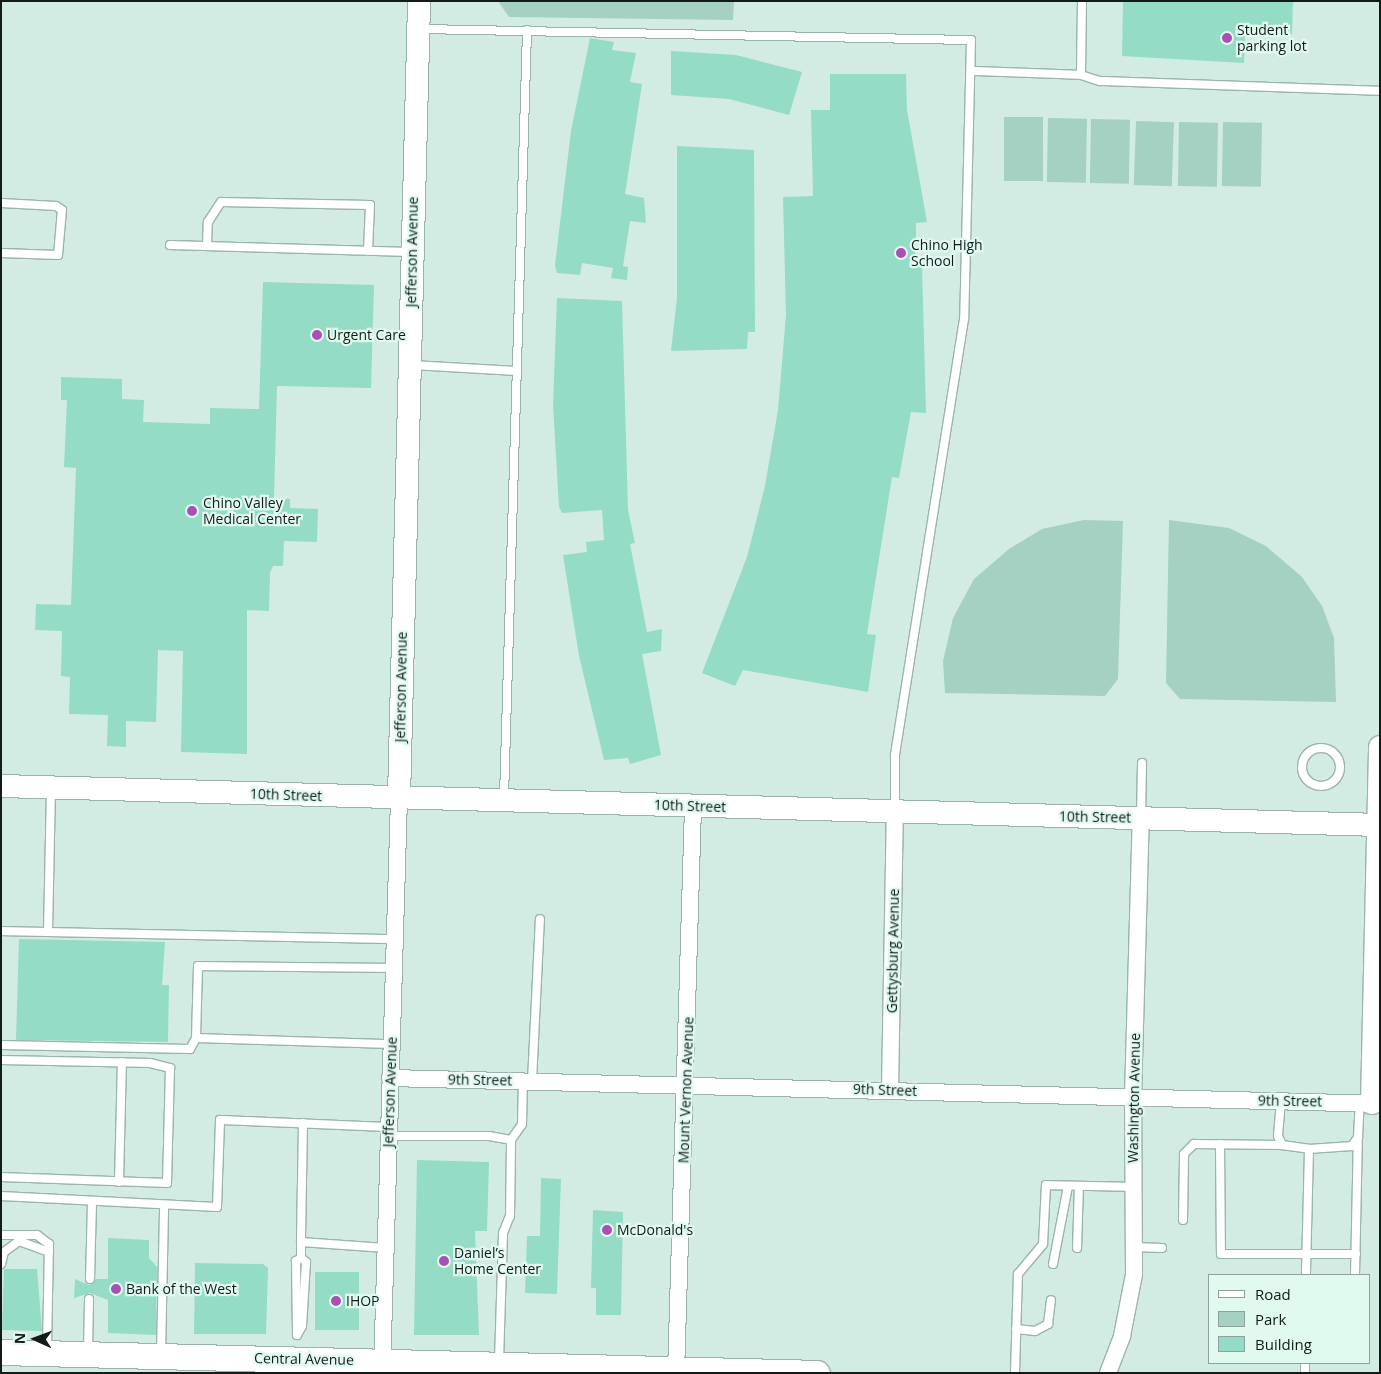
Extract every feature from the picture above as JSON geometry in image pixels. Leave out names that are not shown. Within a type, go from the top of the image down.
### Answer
[{"type":"main road","name":"Central Avenue","points":[[1,1352],[88,1354],[166,1364],[255,1366],[296,1347],[382,1367],[816,1373]]},
{"type":"main road","points":[[166,1364],[199,1373]]},
{"type":"street","name":"Jefferson Avenue","points":[[382,1367],[419,1]]},
{"type":"street","points":[[1370,1103],[1377,960],[1380,747]]},
{"type":"street","name":"10th Street","points":[[1,786],[1378,825]]},
{"type":"street","name":"Mount Vernon Avenue","points":[[676,1370],[687,1084],[693,806]]},
{"type":"street","name":"Gettysburg Avenue","points":[[890,1090],[895,812]]},
{"type":"street","name":"Washington Avenue","points":[[1108,1373],[1122,1336],[1134,1274],[1133,1097],[1141,819]]},
{"type":"street","name":"9th Street","points":[[390,1078],[687,1084],[1370,1103]]},
{"type":"lane","points":[[1080,74],[1082,1]]},
{"type":"lane","points":[[418,28],[971,40],[972,71],[964,319],[895,756],[895,812]]},
{"type":"lane","points":[[504,801],[528,30]]},
{"type":"lane","points":[[972,71],[1080,74],[1100,81],[1167,85],[1380,92]]},
{"type":"lane","points":[[207,245],[208,222],[221,202],[370,205],[368,250]]},
{"type":"lane","points":[[1,203],[56,206],[62,210],[58,255],[1,253]]},
{"type":"lane","points":[[170,245],[412,252]]},
{"type":"lane","points":[[410,365],[517,371]]},
{"type":"lane","points":[[1321,748],[1337,756],[1340,768],[1330,784],[1317,786],[1306,779],[1302,767],[1310,752],[1321,748]]},
{"type":"lane","points":[[1141,819],[1142,763]]},
{"type":"lane","points":[[48,932],[51,788]]},
{"type":"lane","points":[[512,1368],[511,1140],[522,1124],[528,1081],[540,919]]},
{"type":"lane","points":[[1,931],[394,939]]},
{"type":"lane","points":[[1,1045],[190,1049],[196,1038],[198,966],[393,968]]},
{"type":"lane","points":[[196,1038],[391,1044]]},
{"type":"lane","points":[[1,1060],[122,1062],[170,1068],[167,1183],[1,1177]]},
{"type":"lane","points":[[118,1182],[122,1062]]},
{"type":"lane","points":[[1280,1101],[1278,1136],[1282,1144]]},
{"type":"lane","points":[[1355,1274],[1358,1137],[1370,1103]]},
{"type":"lane","points":[[1,1196],[92,1204],[217,1207],[220,1120],[303,1123],[389,1132],[489,1136],[511,1140]]},
{"type":"lane","points":[[296,1347],[293,1326],[296,1261],[301,1258],[303,1123]]},
{"type":"lane","points":[[1182,1220],[1184,1154],[1194,1144],[1282,1144],[1309,1149],[1345,1148],[1358,1137]]},
{"type":"lane","points":[[1220,1144],[1218,1244],[1221,1254],[1356,1254]]},
{"type":"lane","points":[[1306,1274],[1309,1149]]},
{"type":"lane","points":[[1015,1373],[1018,1274],[1043,1244],[1046,1185],[1134,1187]]},
{"type":"lane","points":[[1053,1264],[1068,1186]]},
{"type":"lane","points":[[1077,1248],[1079,1186]]},
{"type":"lane","points":[[90,1279],[92,1204]]},
{"type":"lane","points":[[164,1207],[166,1364]]},
{"type":"lane","points":[[1,1235],[37,1235],[46,1239],[49,1252],[46,1353]]},
{"type":"lane","points":[[1,1264],[2,1255],[18,1241],[49,1252]]},
{"type":"lane","points":[[301,1242],[386,1248]]},
{"type":"lane","points":[[1134,1247],[1162,1248]]},
{"type":"lane","points":[[88,1354],[90,1298]]},
{"type":"lane","points":[[1016,1330],[1035,1331],[1048,1324],[1051,1300]]},
{"type":"green space","points":[[498,1],[734,1],[733,20],[509,17]]},
{"type":"green space","points":[[1004,117],[1043,117],[1043,181],[1004,181]]},
{"type":"green space","points":[[1048,118],[1087,119],[1086,183],[1047,182]]},
{"type":"green space","points":[[1091,119],[1130,120],[1129,184],[1090,183]]},
{"type":"green space","points":[[1136,121],[1174,122],[1172,186],[1134,185]]},
{"type":"green space","points":[[1179,122],[1218,123],[1217,187],[1178,186]]},
{"type":"green space","points":[[1223,122],[1262,123],[1261,187],[1222,186]]},
{"type":"green space","points":[[1084,520],[1123,521],[1118,679],[1105,696],[945,693],[943,661],[953,618],[974,579],[1009,549],[1042,529]]},
{"type":"green space","points":[[1169,520],[1229,528],[1266,546],[1302,577],[1322,606],[1334,638],[1336,702],[1180,699],[1166,683]]},
{"type":"building","points":[[1123,1],[1293,1],[1292,34],[1245,33],[1244,63],[1122,56]]},
{"type":"building","points":[[590,38],[614,42],[612,50],[636,53],[630,82],[642,84],[625,194],[644,198],[646,223],[630,221],[623,266],[628,267],[627,280],[611,278],[613,268],[582,263],[580,275],[557,273],[555,265],[571,131]]},
{"type":"building","points":[[671,51],[736,55],[802,72],[789,115],[729,99],[671,95]]},
{"type":"building","points":[[830,74],[906,74],[907,110],[927,222],[916,223],[915,265],[922,266],[926,413],[911,412],[899,478],[892,477],[867,634],[876,635],[868,692],[743,670],[735,686],[702,673],[747,557],[765,486],[778,410],[786,315],[783,197],[813,196],[811,110],[830,110]]},
{"type":"building","points":[[677,146],[754,150],[755,332],[748,332],[747,349],[671,351],[677,298]]},
{"type":"building","points":[[263,282],[374,285],[371,388],[277,386],[274,498],[290,499],[290,508],[318,509],[317,542],[284,541],[283,566],[273,566],[270,573],[269,611],[247,610],[247,754],[181,752],[183,651],[158,650],[156,722],[126,721],[126,747],[107,746],[108,715],[69,714],[70,677],[61,676],[62,631],[35,630],[36,604],[71,605],[76,468],[64,467],[67,400],[61,400],[61,377],[122,379],[122,399],[144,400],[143,422],[210,424],[210,408],[259,409]]},
{"type":"building","points":[[557,298],[622,301],[628,510],[635,543],[630,544],[647,632],[662,629],[661,651],[642,654],[661,755],[630,764],[628,758],[604,760],[579,656],[563,555],[587,552],[586,542],[604,540],[602,510],[562,513],[559,507],[553,405]]},
{"type":"building","points":[[19,939],[165,942],[162,985],[169,985],[168,1042],[16,1040]]},
{"type":"building","name":"Daniel’s Home Center","points":[[417,1160],[489,1162],[487,1231],[475,1231],[479,1335],[414,1335]]},
{"type":"building","points":[[541,1178],[561,1179],[557,1294],[525,1293],[527,1236],[540,1236]]},
{"type":"building","points":[[593,1210],[623,1212],[621,1315],[596,1315],[596,1288],[591,1288]]},
{"type":"building","name":"Bank of the West","points":[[108,1238],[149,1240],[149,1258],[157,1267],[156,1335],[108,1333],[108,1300],[90,1293],[74,1298],[75,1279],[89,1285],[96,1279],[108,1279]]},
{"type":"building","points":[[195,1263],[263,1264],[268,1268],[266,1334],[194,1334]]},
{"type":"building","points":[[4,1269],[37,1269],[42,1331],[2,1330]]},
{"type":"building","name":"IHOP","points":[[315,1272],[359,1272],[359,1330],[315,1330]]},
{"type":"place","name":"Student parking lot","points":[[1227,38]]},
{"type":"place","name":"Chino High School","points":[[901,253]]},
{"type":"place","name":"Urgent Care","points":[[317,335]]},
{"type":"place","name":"Chino Valley Medical Center","points":[[192,511]]},
{"type":"place","name":"McDonald's","points":[[607,1230]]},
{"type":"place","name":"Daniel’s Home Center","points":[[444,1261]]},
{"type":"place","name":"Bank of the West","points":[[116,1289]]},
{"type":"place","name":"IHOP","points":[[336,1301]]}]
